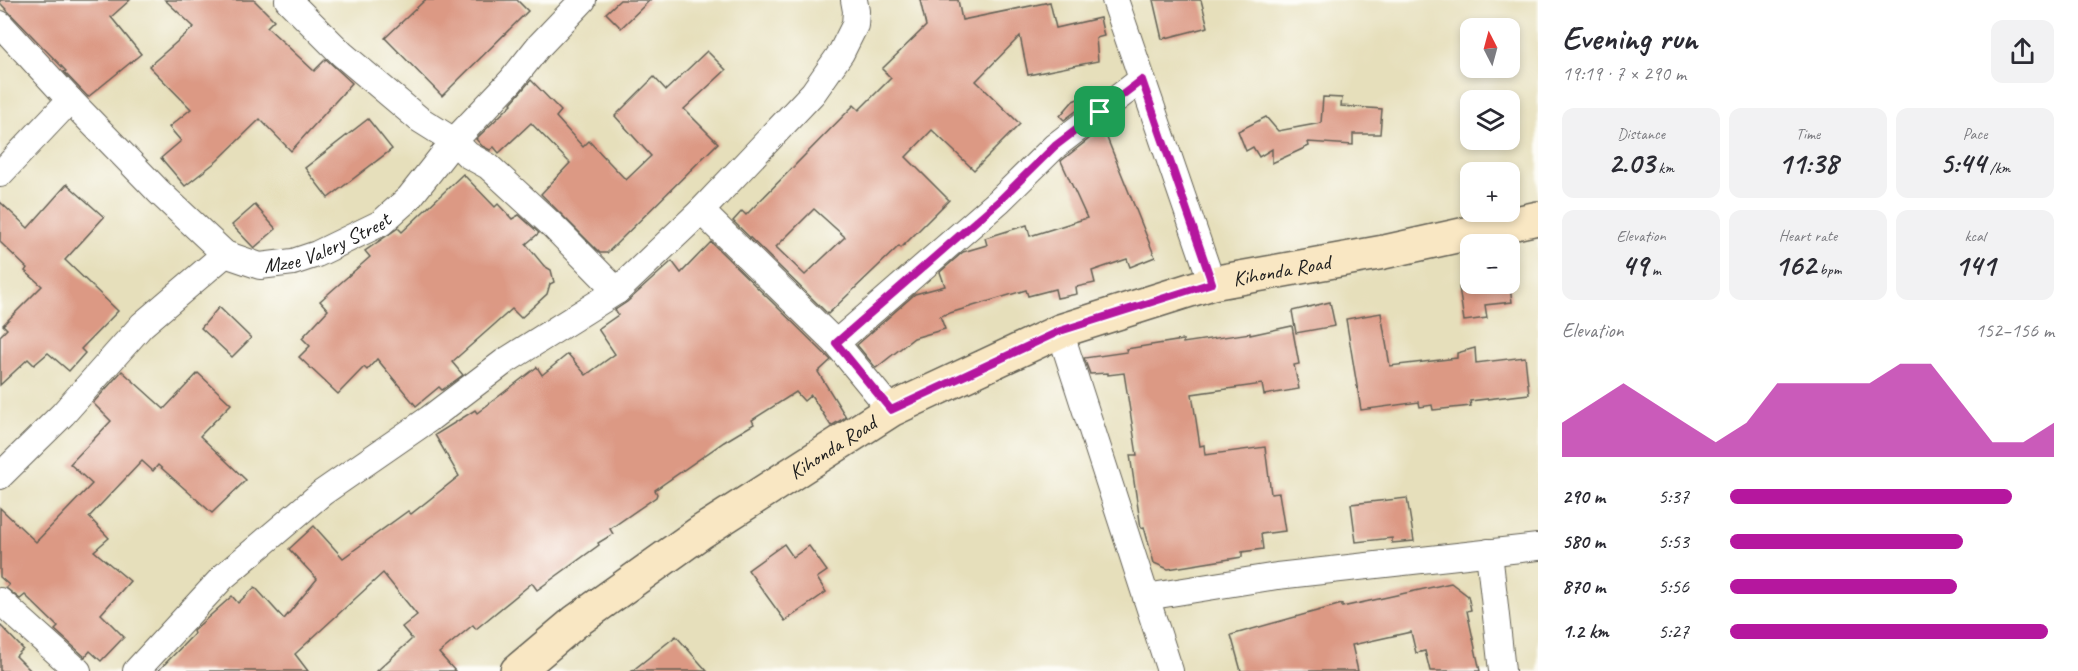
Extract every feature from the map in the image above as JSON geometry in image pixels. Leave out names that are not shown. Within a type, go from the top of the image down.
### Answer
[{"type":"street","points":[[289,0],[342,54],[419,119],[454,141],[468,155],[488,166],[553,226],[617,291]]},
{"type":"street","name":"Mzee Valery Street","points":[[0,24],[159,192],[225,254],[260,266],[293,262],[317,254],[381,223],[409,198],[454,141],[511,81],[538,47],[584,0]]},
{"type":"street","points":[[136,671],[223,577],[322,493],[429,419],[504,362],[617,291],[701,211],[813,93],[841,53],[855,24],[854,0]]},
{"type":"street","points":[[1115,0],[1212,283]]},
{"type":"street","points":[[836,343],[999,201],[1055,146],[1142,80]]},
{"type":"street","points":[[0,174],[70,100]]},
{"type":"street","points":[[701,211],[836,343],[891,410]]},
{"type":"street","name":"Kihonda Road","points":[[517,671],[575,622],[701,532],[891,410],[1060,331],[1212,283],[1384,252],[1538,218]]},
{"type":"street","points":[[0,476],[63,414],[142,325],[225,254]]},
{"type":"street","points":[[1060,331],[1170,671]]},
{"type":"street","points":[[1146,597],[1277,576],[1538,547]]},
{"type":"street","points":[[1489,552],[1502,671]]},
{"type":"street","points":[[0,601],[78,671]]},
{"type":"building","points":[[0,0],[130,0],[111,17],[141,54],[88,97],[0,3]]},
{"type":"building","points":[[165,0],[254,0],[274,20],[267,27],[314,71],[326,59],[352,83],[291,151],[260,119],[217,161],[185,186],[161,158],[181,141],[169,127],[191,109],[149,66],[194,27]]},
{"type":"building","points":[[425,0],[517,0],[528,11],[442,96],[385,38]]},
{"type":"building","points":[[620,0],[650,0],[621,28],[606,13]]},
{"type":"building","points":[[920,0],[958,0],[962,20],[1050,2],[1056,28],[1100,18],[1104,36],[1096,38],[1098,61],[1028,75],[1020,36],[976,81],[1020,124],[974,170],[932,130],[906,157],[949,200],[901,248],[899,246],[828,314],[733,221],[742,211],[746,215],[854,105],[859,110],[891,78],[882,69],[926,26]],"holes":[[[814,209],[845,237],[805,275],[776,247]]]},
{"type":"building","points":[[1153,0],[1201,0],[1208,27],[1162,39]]},
{"type":"building","points":[[707,51],[726,70],[684,109],[718,143],[607,253],[600,253],[541,194],[570,163],[531,123],[499,153],[494,147],[490,150],[482,146],[476,139],[512,104],[531,80],[561,111],[556,117],[583,147],[589,141],[626,180],[651,156],[615,116],[654,77],[666,90]]},
{"type":"building","points":[[1090,94],[1092,99],[1064,120],[1060,116],[1073,101]]},
{"type":"building","points":[[1323,97],[1342,98],[1341,106],[1382,109],[1380,134],[1353,134],[1353,145],[1308,142],[1309,146],[1272,163],[1272,149],[1259,157],[1253,147],[1246,151],[1238,131],[1266,117],[1278,131],[1321,123]]},
{"type":"building","points":[[368,119],[392,149],[328,198],[305,168]]},
{"type":"building","points":[[1103,128],[1155,257],[1130,267],[1127,259],[1092,271],[1095,283],[1076,287],[1077,294],[1057,298],[1055,289],[1028,296],[1026,290],[940,316],[945,329],[914,338],[876,368],[857,345],[915,294],[945,286],[940,272],[963,252],[987,245],[985,238],[1027,225],[1030,236],[1087,218],[1061,161]]},
{"type":"building","points":[[463,174],[495,207],[498,204],[512,219],[519,215],[539,233],[526,244],[544,266],[551,270],[554,282],[550,284],[547,294],[521,318],[512,309],[452,362],[463,375],[442,390],[439,387],[416,406],[377,359],[367,370],[364,367],[338,394],[299,357],[310,346],[302,338],[328,310],[320,301],[370,257],[365,251],[398,228],[402,232]]},
{"type":"building","points":[[67,184],[104,217],[65,260],[118,311],[81,349],[85,353],[69,371],[48,353],[34,365],[28,359],[0,385],[0,336],[7,329],[3,325],[42,286],[25,271],[27,268],[0,242],[0,202],[28,228]]},
{"type":"building","points":[[255,205],[276,229],[254,248],[232,225]]},
{"type":"building","points":[[711,242],[831,360],[818,372],[846,417],[831,426],[811,395],[804,401],[796,392],[752,420],[754,424],[655,490],[656,497],[610,529],[613,534],[598,543],[599,545],[537,590],[532,583],[476,629],[473,625],[439,653],[455,671],[377,671],[412,639],[402,627],[417,615],[383,573],[295,654],[308,671],[158,671],[194,634],[193,631],[232,596],[238,603],[255,587],[284,619],[317,579],[289,549],[314,526],[343,558],[408,511],[411,514],[459,476],[435,435],[475,410],[477,413],[537,367],[542,375],[568,354],[586,375],[615,354],[598,329],[618,315],[615,310],[672,261],[681,273]]},
{"type":"building","points":[[1460,294],[1511,294],[1512,302],[1485,305],[1487,318],[1464,321]]},
{"type":"building","points":[[1330,302],[1335,326],[1296,333],[1292,311]]},
{"type":"building","points":[[219,307],[251,338],[232,357],[201,328]]},
{"type":"building","points":[[1381,313],[1390,366],[1457,358],[1457,353],[1475,348],[1476,363],[1525,357],[1529,394],[1470,401],[1471,406],[1433,410],[1432,405],[1420,407],[1419,402],[1361,410],[1346,319]]},
{"type":"building","points":[[1292,326],[1299,364],[1294,365],[1299,389],[1264,395],[1262,384],[1192,394],[1200,446],[1204,445],[1205,455],[1265,447],[1271,494],[1279,493],[1285,531],[1261,534],[1263,549],[1242,552],[1242,557],[1168,569],[1154,563],[1144,527],[1141,528],[1130,455],[1137,455],[1124,373],[1090,374],[1084,358],[1183,340],[1183,343],[1250,333],[1250,335]]},
{"type":"building","points":[[122,371],[164,409],[198,373],[231,404],[200,436],[246,480],[212,513],[158,465],[153,471],[142,461],[89,517],[109,538],[94,551],[130,581],[101,614],[124,637],[101,661],[90,651],[85,657],[55,630],[58,627],[25,595],[20,599],[6,588],[9,585],[0,577],[0,508],[36,542],[92,484],[70,464],[111,421],[93,403]]},
{"type":"building","points":[[1407,498],[1414,541],[1392,543],[1392,538],[1356,542],[1351,504]]},
{"type":"building","points":[[784,544],[793,557],[809,546],[827,571],[817,578],[826,592],[785,621],[748,570]]},
{"type":"building","points":[[1451,583],[1468,596],[1471,610],[1467,611],[1480,671],[1430,671],[1425,651],[1416,653],[1411,632],[1352,645],[1358,671],[1241,671],[1231,635],[1342,604],[1342,607]]},
{"type":"building","points":[[0,625],[23,649],[16,656],[31,671],[0,671]]},
{"type":"building","points":[[676,636],[707,671],[632,671]]},
{"type":"route","points":[[1142,80],[1212,283],[1060,331],[891,410],[836,343],[999,201],[1055,146],[1100,112],[1142,80]]}]
